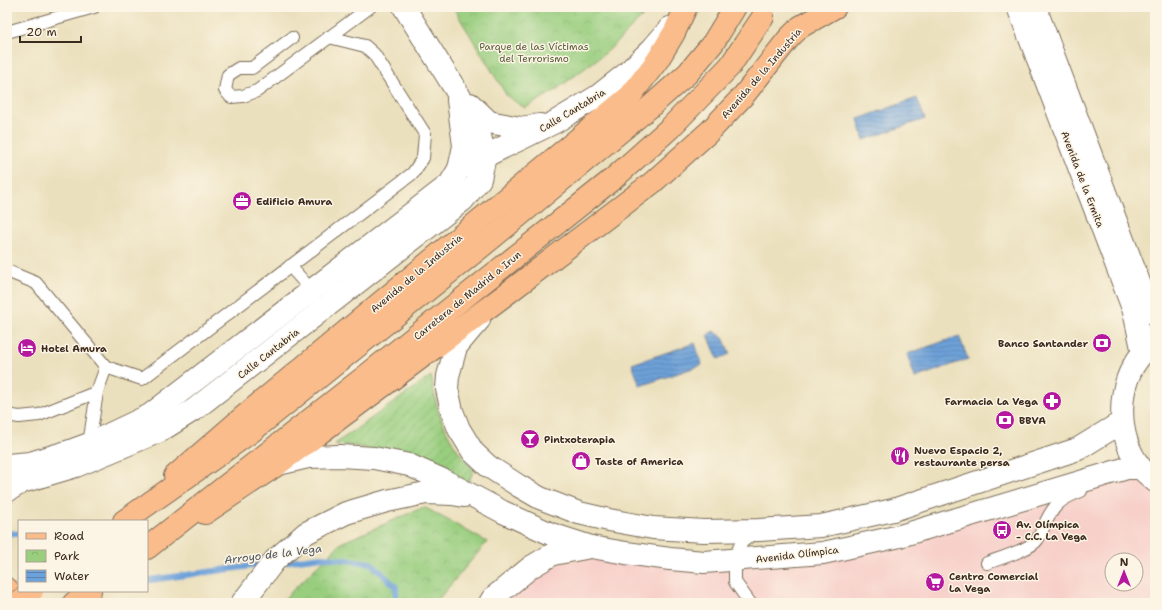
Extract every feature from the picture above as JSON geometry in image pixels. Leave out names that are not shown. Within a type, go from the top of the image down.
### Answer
[{"type":"main road","points":[[124,520],[251,432],[492,238],[652,106],[688,73],[708,49],[735,7]]},
{"type":"main road","name":"Avenida de la Industria","points":[[148,548],[179,531],[278,464],[505,295],[652,183],[710,131],[744,95],[789,38],[800,27],[834,7]]},
{"type":"main road","name":"Avenida de la Industria","points":[[124,520],[260,402],[630,96],[658,61],[685,10]]},
{"type":"main road","name":"Carretera de Madrid a Irun","points":[[148,548],[614,178],[670,128],[730,66],[762,17]]},
{"type":"main road","points":[[7,589],[18,603],[31,592]]},
{"type":"main road","points":[[74,603],[89,592]]},
{"type":"street","points":[[404,7],[456,91],[489,122],[520,128],[555,122]]},
{"type":"street","name":"Avenida de la Ermita","points":[[1018,7],[1149,348]]},
{"type":"street","name":"Avenida de la Ermita","points":[[1035,7],[1145,298],[1155,315]]},
{"type":"street","name":"Calle Cantabria","points":[[7,465],[30,463],[89,444],[150,415],[450,184],[460,169],[555,122],[598,96],[626,74],[652,49],[685,10]]},
{"type":"street","points":[[456,91],[464,146],[460,169]]},
{"type":"street","name":"Calle Cantabria","points":[[7,491],[22,482],[76,466],[160,431],[195,408],[463,200],[480,179],[485,156],[477,124],[456,91]]},
{"type":"street","points":[[505,295],[471,329],[456,347],[448,376],[447,389],[452,411],[459,429],[473,452],[488,466],[519,486],[540,498],[579,513],[609,520],[660,529],[704,531],[759,530],[821,526],[893,510],[1078,449],[1122,422]]},
{"type":"street","points":[[1141,472],[1129,447],[1122,422],[1123,398],[1131,372],[1149,348]]},
{"type":"street","name":"Avenida Olímpica","points":[[278,464],[308,457],[340,456],[374,458],[409,465],[446,481],[503,512],[551,534],[591,547],[670,559],[704,562],[823,553],[900,536],[1141,472]]},
{"type":"street","points":[[242,603],[275,560],[306,533],[346,513],[387,501],[426,493],[452,494],[477,498]]},
{"type":"street","points":[[490,603],[531,567],[553,554],[591,547]]},
{"type":"lane","points":[[7,32],[94,7]]},
{"type":"lane","points":[[292,38],[252,68],[239,68],[228,75],[225,90],[231,97],[243,96],[257,91],[370,7]]},
{"type":"lane","points":[[7,271],[36,283],[106,367],[142,379],[413,173],[423,158],[425,134],[374,54],[365,46],[329,37]]},
{"type":"lane","points":[[290,266],[312,290],[316,304],[309,320]]},
{"type":"lane","points":[[89,444],[97,392],[106,367]]},
{"type":"lane","points":[[7,415],[19,417],[39,415],[97,392]]},
{"type":"lane","points":[[987,563],[1032,546],[1038,540],[1055,505],[1071,495],[1141,472]]},
{"type":"lane","points":[[750,603],[734,582],[735,560],[742,542],[748,536],[759,530]]},
{"type":"shaded area","points":[[1127,468],[1155,481],[1155,603],[490,603],[531,567],[626,553],[823,553]]},
{"type":"green space","name":"Parque de las Víctimas del Terrorismo","points":[[453,7],[652,7],[608,51],[553,92],[525,108],[507,96]]},
{"type":"green space","points":[[431,376],[437,406],[446,430],[458,451],[474,470],[468,483],[360,447],[335,444]]},
{"type":"green space","points":[[424,507],[487,542],[435,603],[280,603],[341,543]]},
{"type":"water","points":[[917,98],[925,119],[864,140],[858,119]]},
{"type":"water","points":[[713,331],[723,337],[730,354],[718,359],[708,335]]},
{"type":"water","points":[[959,336],[968,359],[915,378],[907,354]]},
{"type":"water","points":[[695,343],[702,365],[640,386],[632,364]]},
{"type":"waterway","name":"Arroyo de la Vega","points":[[10,533],[18,534]]},
{"type":"waterway","name":"Arroyo de la Vega","points":[[283,562],[322,557],[371,563],[396,587],[396,603]]},
{"type":"waterway","name":"Arroyo de la Vega","points":[[150,580],[266,564]]},
{"type":"place","name":"Edificio Amura","points":[[242,201]]},
{"type":"place","name":"Banco Santander","points":[[1102,343]]},
{"type":"place","name":"Hotel Amura","points":[[27,348]]},
{"type":"place","name":"Farmacia La Vega","points":[[1052,401]]},
{"type":"place","name":"BBVA","points":[[1005,420]]},
{"type":"place","name":"Pintxoterapia","points":[[530,439]]},
{"type":"place","name":"Nuevo Espacio 2, restaurante persa","points":[[900,456]]},
{"type":"place","name":"Taste of America","points":[[581,461]]},
{"type":"place","name":"Av. Olímpica - C.C. La Vega","points":[[1002,530]]},
{"type":"place","name":"Centro Comercial La Vega","points":[[935,582]]}]
